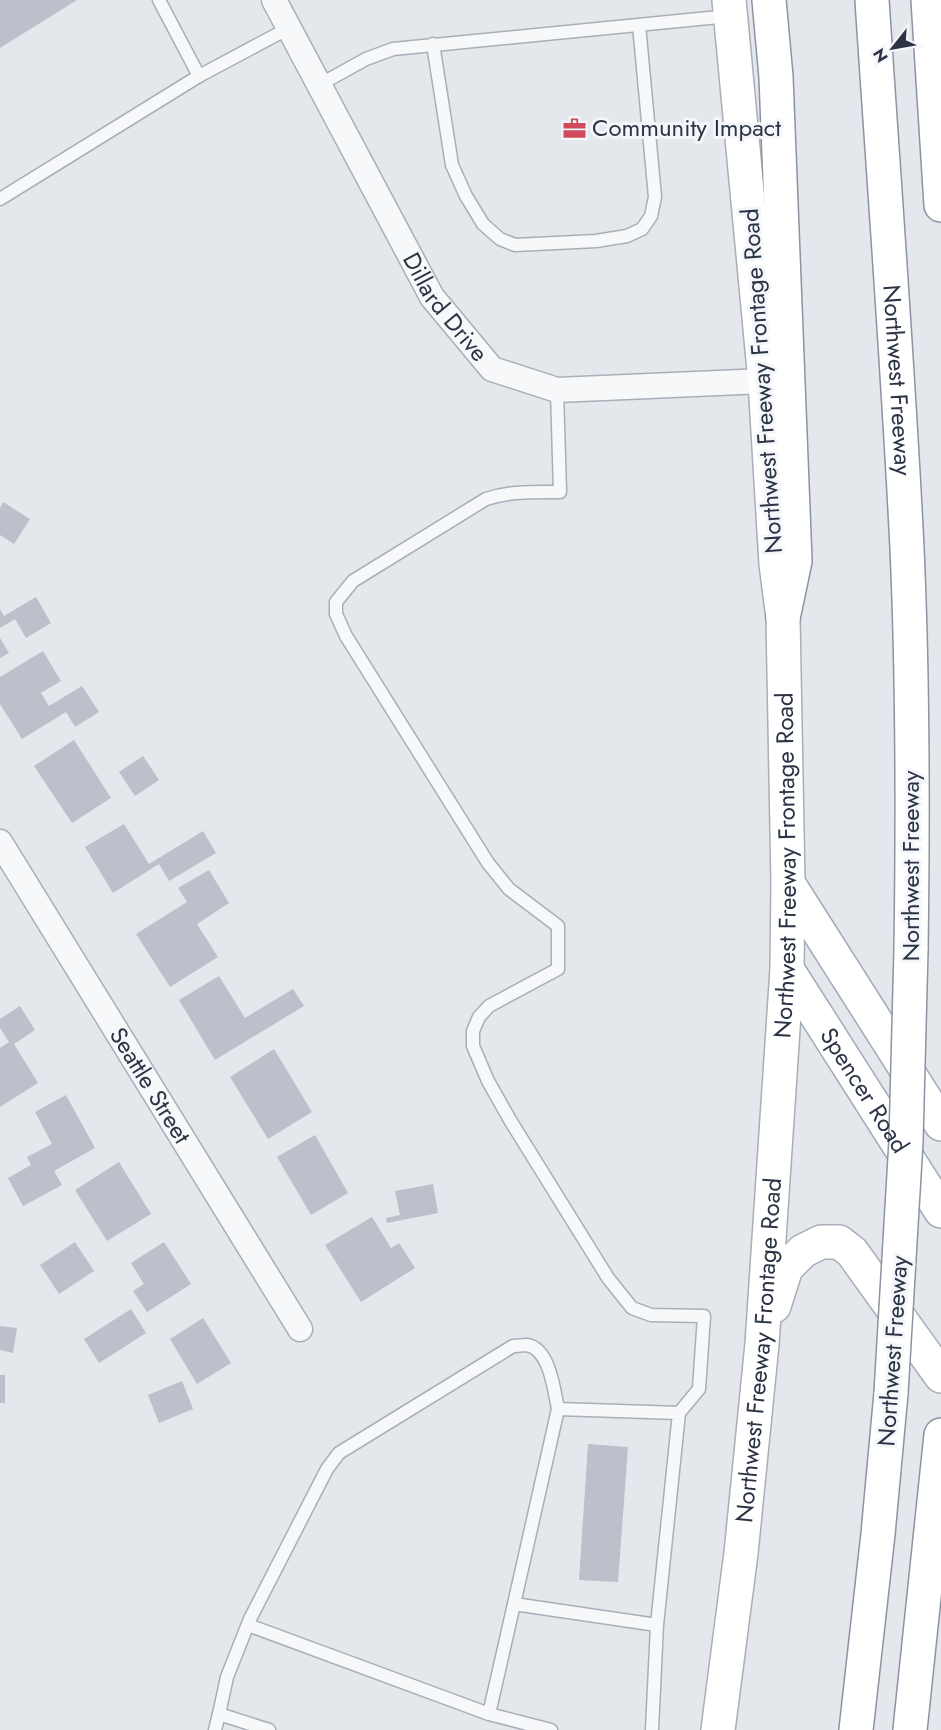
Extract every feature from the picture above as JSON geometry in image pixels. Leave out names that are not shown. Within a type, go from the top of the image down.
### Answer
[{"type":"main road","points":[[769,0],[776,77],[795,561],[783,618]]},
{"type":"main road","name":"Northwest Freeway","points":[[856,1730],[891,1392],[907,1131],[911,950],[911,698],[906,538],[872,0]]},
{"type":"main road","points":[[927,0],[941,205]]},
{"type":"main road","name":"Northwest Freeway Frontage Road","points":[[718,1730],[741,1553],[762,1344],[787,969],[788,884],[783,618],[776,564],[765,381],[729,8]]},
{"type":"main road","name":"Spencer Road","points":[[788,884],[941,1124]]},
{"type":"main road","name":"Spencer Road","points":[[787,969],[941,1211]]},
{"type":"main road","points":[[762,1344],[786,1268],[803,1251],[821,1242],[839,1242],[852,1251],[941,1376]]},
{"type":"main road","points":[[910,1730],[941,1434]]},
{"type":"street","name":"Dillard Drive","points":[[274,0],[432,297],[492,369],[557,390],[765,381]]},
{"type":"street","name":"Seattle Street","points":[[0,843],[300,1329]]},
{"type":"lane","points":[[159,0],[199,75]]},
{"type":"lane","points":[[319,85],[366,59],[393,49],[639,25],[729,8]]},
{"type":"lane","points":[[433,44],[453,165],[466,196],[483,224],[500,239],[515,245],[596,241],[627,236],[642,229],[651,216],[653,207],[639,25]]},
{"type":"lane","points":[[0,199],[199,75],[289,27]]},
{"type":"lane","points":[[557,390],[560,492],[503,493],[486,500],[353,581],[336,602],[336,614],[346,636],[488,864],[509,889],[558,926],[558,969],[489,1006],[479,1017],[473,1031],[473,1046],[488,1081],[608,1278],[632,1308],[651,1316],[704,1316],[699,1389],[679,1413],[657,1626],[652,1730]]},
{"type":"lane","points":[[215,1730],[227,1677],[248,1625],[327,1469],[339,1453],[513,1347],[529,1346],[541,1353],[550,1372],[558,1409],[489,1714]]},
{"type":"lane","points":[[558,1409],[679,1413]]},
{"type":"lane","points":[[514,1604],[657,1626]]},
{"type":"lane","points":[[248,1625],[489,1714],[551,1730]]},
{"type":"lane","points":[[219,1714],[269,1730]]},
{"type":"building","points":[[0,0],[77,0],[0,48]]},
{"type":"building","points":[[3,502],[30,519],[14,544],[0,535],[0,508]]},
{"type":"building","points":[[36,597],[51,623],[26,638],[15,619],[0,628],[0,609],[4,616]]},
{"type":"building","points":[[0,638],[9,653],[0,658]]},
{"type":"building","points":[[43,651],[61,681],[41,693],[49,706],[82,686],[99,712],[75,727],[66,712],[22,739],[0,704],[0,677]]},
{"type":"building","points":[[74,740],[111,798],[72,823],[34,766]]},
{"type":"building","points":[[143,756],[159,780],[135,796],[119,772]]},
{"type":"building","points":[[124,824],[149,864],[203,831],[216,853],[169,881],[159,864],[113,893],[85,847]]},
{"type":"building","points":[[209,870],[229,903],[197,924],[218,957],[170,987],[136,934],[187,902],[178,888]]},
{"type":"building","points":[[219,976],[245,1018],[293,989],[304,1006],[215,1060],[179,1000]]},
{"type":"building","points":[[20,1006],[35,1030],[14,1044],[38,1083],[0,1107],[0,1048],[9,1042],[0,1028],[0,1019]]},
{"type":"building","points":[[274,1049],[312,1112],[268,1139],[230,1077]]},
{"type":"building","points":[[66,1095],[95,1148],[54,1171],[62,1185],[23,1206],[8,1178],[31,1165],[27,1157],[52,1144],[35,1112]]},
{"type":"building","points":[[315,1135],[348,1193],[311,1215],[277,1157]]},
{"type":"building","points":[[119,1162],[151,1214],[107,1241],[75,1190]]},
{"type":"building","points":[[433,1184],[438,1213],[387,1223],[386,1218],[400,1215],[395,1191]]},
{"type":"building","points":[[372,1217],[391,1248],[399,1243],[415,1268],[361,1302],[325,1245]]},
{"type":"building","points":[[75,1242],[94,1271],[59,1294],[40,1265]]},
{"type":"building","points":[[164,1242],[191,1284],[147,1312],[133,1291],[144,1284],[131,1263]]},
{"type":"building","points":[[131,1309],[146,1333],[99,1363],[84,1339]]},
{"type":"building","points":[[203,1318],[231,1363],[197,1384],[170,1339]]},
{"type":"building","points":[[0,1326],[17,1328],[13,1353],[0,1350]]},
{"type":"building","points":[[0,1375],[5,1375],[5,1403],[0,1403]]},
{"type":"building","points":[[182,1381],[193,1409],[159,1423],[148,1395]]},
{"type":"building","points":[[588,1444],[628,1447],[618,1582],[579,1580]]},
{"type":"place","name":"Community Impact","points":[[574,128]]}]
